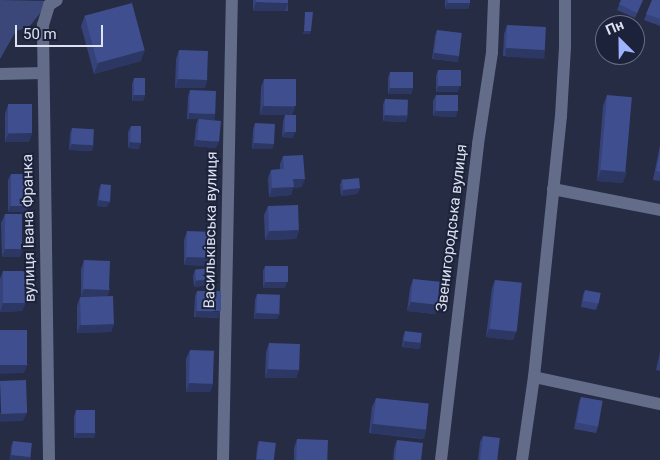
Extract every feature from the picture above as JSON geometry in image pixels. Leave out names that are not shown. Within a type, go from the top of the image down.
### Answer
[{"type":"street","name":"вулиця Івана Франка","points":[[49,460],[42,73],[45,14],[50,5],[57,0]]},
{"type":"street","name":"Васильківська вулиця","points":[[223,460],[232,0]]},
{"type":"street","name":"Звенигородська вулиця","points":[[441,460],[478,144],[492,52],[494,0]]},
{"type":"street","points":[[522,460],[534,377],[554,190],[564,67],[564,0]]},
{"type":"street","points":[[0,74],[42,73]]},
{"type":"street","points":[[554,190],[660,210]]},
{"type":"street","points":[[534,377],[660,404]]},
{"type":"shaded area","points":[[0,0],[50,1],[29,27],[16,31],[0,59]]},
{"type":"building","points":[[256,0],[288,0],[288,3],[256,2]]},
{"type":"building","points":[[448,0],[470,0],[470,3],[448,3]]},
{"type":"building","points":[[621,0],[643,0],[637,13],[619,4]]},
{"type":"building","points":[[652,0],[660,0],[660,19],[646,14]]},
{"type":"building","points":[[132,3],[145,50],[97,63],[85,16]]},
{"type":"building","points":[[305,12],[313,12],[311,31],[304,31]]},
{"type":"building","points":[[507,25],[546,27],[545,50],[506,48]]},
{"type":"building","points":[[437,30],[462,33],[459,56],[434,53]]},
{"type":"building","points":[[179,50],[208,51],[207,80],[178,79]]},
{"type":"building","points":[[438,70],[461,70],[461,86],[438,86]]},
{"type":"building","points":[[390,72],[413,72],[413,88],[390,88]]},
{"type":"building","points":[[134,78],[145,78],[145,95],[134,95]]},
{"type":"building","points":[[264,79],[296,79],[296,106],[264,106]]},
{"type":"building","points":[[190,90],[216,91],[215,114],[189,113]]},
{"type":"building","points":[[436,95],[458,95],[458,111],[436,111]]},
{"type":"building","points":[[607,95],[632,97],[625,172],[600,170]]},
{"type":"building","points":[[385,99],[408,100],[407,116],[384,115]]},
{"type":"building","points":[[8,104],[32,104],[32,133],[8,133]]},
{"type":"building","points":[[285,115],[296,115],[296,132],[285,132]]},
{"type":"building","points":[[199,119],[221,121],[219,142],[197,140]]},
{"type":"building","points":[[255,123],[275,124],[274,144],[254,143]]},
{"type":"building","points":[[131,126],[141,126],[141,143],[130,142]]},
{"type":"building","points":[[72,128],[94,129],[93,145],[71,144]]},
{"type":"building","points":[[660,152],[660,172],[656,171]]},
{"type":"building","points":[[303,155],[305,179],[293,179],[294,187],[272,188],[271,170],[284,169],[283,156]]},
{"type":"building","points":[[11,174],[29,174],[29,206],[11,206]]},
{"type":"building","points":[[359,178],[360,188],[343,190],[342,180]]},
{"type":"building","points":[[101,184],[111,185],[110,202],[99,200]]},
{"type":"building","points":[[298,205],[299,230],[269,231],[268,206]]},
{"type":"building","points":[[5,214],[22,214],[22,249],[5,249]]},
{"type":"building","points":[[187,231],[216,232],[215,258],[186,257]]},
{"type":"building","points":[[84,260],[110,261],[109,290],[83,289]]},
{"type":"building","points":[[265,266],[288,266],[288,282],[265,282]]},
{"type":"building","points":[[211,268],[212,279],[196,280],[195,269]]},
{"type":"building","points":[[3,271],[25,271],[25,303],[3,303]]},
{"type":"building","points":[[413,279],[440,282],[437,305],[411,302]]},
{"type":"building","points":[[495,280],[522,283],[517,332],[490,329]]},
{"type":"building","points":[[585,290],[601,293],[599,304],[583,301]]},
{"type":"building","points":[[197,291],[221,291],[221,311],[197,311]]},
{"type":"building","points":[[257,294],[280,295],[279,314],[256,313]]},
{"type":"building","points":[[113,296],[114,324],[81,325],[80,297]]},
{"type":"building","points":[[0,330],[27,330],[27,365],[0,365]]},
{"type":"building","points":[[405,331],[422,333],[421,343],[404,341]]},
{"type":"building","points":[[269,343],[300,344],[299,370],[268,369]]},
{"type":"building","points":[[190,350],[214,351],[213,384],[189,383]]},
{"type":"building","points":[[26,380],[27,413],[1,414],[0,381]]},
{"type":"building","points":[[581,397],[603,401],[598,426],[576,423]]},
{"type":"building","points":[[376,398],[429,404],[426,429],[373,424]]},
{"type":"building","points":[[76,410],[95,410],[95,433],[76,433]]},
{"type":"building","points":[[483,436],[500,438],[497,460],[480,460]]},
{"type":"building","points":[[297,439],[328,440],[327,460],[296,460]]},
{"type":"building","points":[[397,440],[423,443],[421,460],[395,460]]},
{"type":"building","points":[[13,441],[32,443],[30,457],[12,455]]},
{"type":"building","points":[[259,441],[276,443],[274,460],[257,459]]}]
